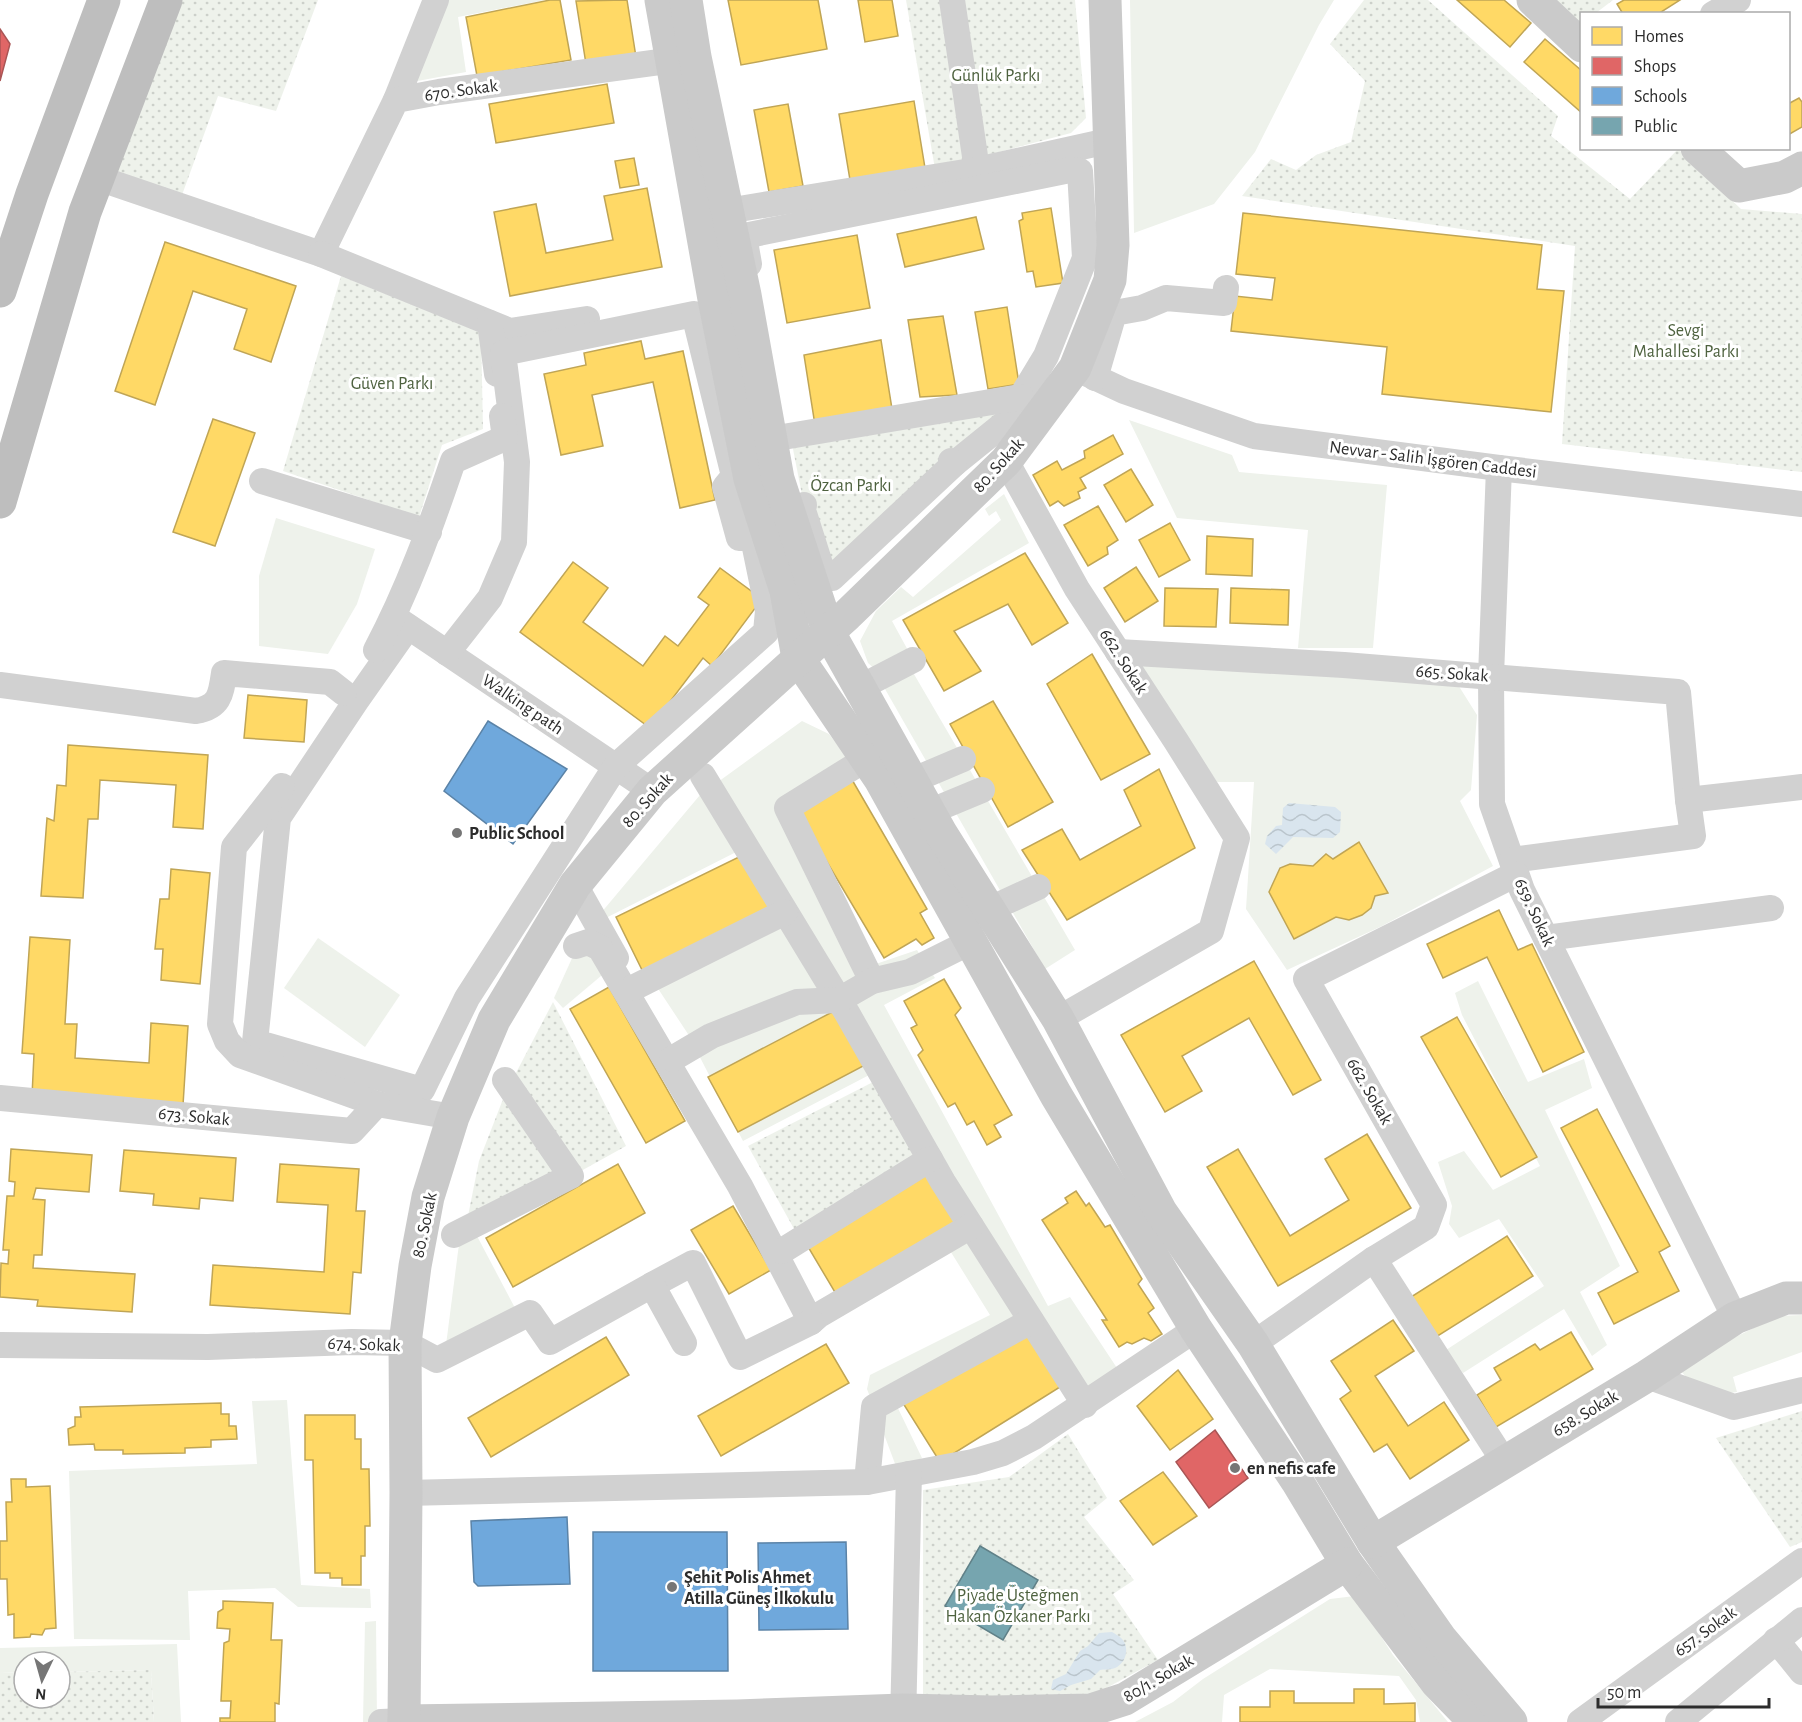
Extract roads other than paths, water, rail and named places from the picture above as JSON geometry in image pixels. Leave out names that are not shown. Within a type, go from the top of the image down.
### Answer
[{"type":"highway","points":[[0,291],[32,194],[104,0]]},
{"type":"highway","points":[[0,502],[85,212],[166,0]]},
{"type":"street","points":[[321,254],[396,100],[436,0]]},
{"type":"street","points":[[661,0],[684,59],[727,211],[729,297],[778,479],[828,631],[929,812],[1058,1019],[1161,1212],[1253,1344],[1373,1542],[1441,1640],[1511,1722]]},
{"type":"street","points":[[686,0],[684,59],[729,297],[750,478],[786,591],[798,658],[880,779],[1056,1095],[1196,1329],[1297,1481],[1347,1564],[1437,1683],[1475,1722]]},
{"type":"street","points":[[952,0],[977,170]]},
{"type":"street","name":"80. Sokak","points":[[397,1722],[406,1493],[405,1343],[415,1266],[428,1197],[453,1117],[494,1020],[574,885],[652,791],[847,615],[1006,461],[1085,373],[1110,280],[1113,244],[1105,0]]},
{"type":"street","points":[[1533,0],[1580,45]]},
{"type":"street","points":[[1717,12],[1738,0]]},
{"type":"street","name":"670. Sokak","points":[[396,100],[439,92],[684,59]]},
{"type":"street","points":[[727,211],[977,170],[1108,141]]},
{"type":"street","points":[[1698,150],[1740,186],[1796,177]]},
{"type":"street","points":[[1070,170],[1080,171],[1085,258],[1046,356],[1006,422],[952,463],[832,578],[826,577],[820,564],[783,437],[744,236],[1070,170]]},
{"type":"street","points":[[98,178],[321,254],[510,331],[729,297]]},
{"type":"street","points":[[1085,373],[1114,313],[1142,308],[1166,298],[1224,303],[1226,288]]},
{"type":"street","points":[[447,653],[490,598],[514,542],[517,462],[502,353],[694,314],[734,476],[725,487],[739,538],[753,538],[768,611],[766,632],[615,766],[467,998],[422,1090],[255,1042],[278,818],[356,701],[401,622],[453,461],[505,438],[490,323]]},
{"type":"street","name":"Nevvar - Salih İşgören Caddesi","points":[[1085,373],[1124,391],[1254,436],[1802,504]]},
{"type":"street","points":[[783,437],[1021,397]]},
{"type":"street","name":"662. Sokak","points":[[1006,461],[1077,589],[1238,838],[1211,931],[1058,1019]]},
{"type":"street","name":"659. Sokak","points":[[1499,468],[1491,676],[1492,804],[1514,867],[1546,938],[1735,1318]]},
{"type":"street","points":[[262,481],[429,532]]},
{"type":"street","points":[[401,622],[344,693],[318,739],[234,847],[220,1024],[227,1041],[240,1055],[376,1104],[453,1117]]},
{"type":"street","name":"Walking path","points":[[401,622],[652,791]]},
{"type":"street","name":"665. Sokak","points":[[1118,652],[1344,665],[1678,692],[1689,800]]},
{"type":"street","points":[[859,688],[913,660]]},
{"type":"street","points":[[0,685],[196,711],[212,707],[217,701],[224,673],[330,682],[344,693]]},
{"type":"street","points":[[866,759],[787,808],[872,981]]},
{"type":"street","points":[[911,781],[963,759]]},
{"type":"street","points":[[703,776],[839,1000],[930,1159],[1085,1405]]},
{"type":"street","points":[[1514,867],[1693,836],[1689,800],[1802,787]]},
{"type":"street","points":[[929,812],[982,790]]},
{"type":"street","name":"662. Sokak","points":[[1253,1344],[1374,1258],[1426,1227],[1434,1205],[1306,979],[1514,867]]},
{"type":"street","points":[[574,885],[782,1251],[815,1319]]},
{"type":"street","points":[[990,909],[1038,887]]},
{"type":"street","points":[[1546,938],[1771,908]]},
{"type":"street","points":[[633,988],[785,912]]},
{"type":"street","points":[[576,946],[588,942],[600,948],[815,1319]]},
{"type":"street","points":[[672,1059],[711,1036],[797,1002],[839,1000],[872,981],[910,972],[970,942]]},
{"type":"street","points":[[454,1235],[571,1176],[505,1080]]},
{"type":"street","name":"673. Sokak","points":[[0,1098],[352,1131],[376,1104]]},
{"type":"street","points":[[782,1251],[930,1159]]},
{"type":"street","points":[[684,1343],[652,1285],[693,1263],[740,1357],[815,1319],[971,1226]]},
{"type":"street","points":[[1374,1258],[1505,1463]]},
{"type":"street","name":"674. Sokak","points":[[0,1345],[208,1347],[352,1342],[405,1343],[437,1360],[530,1313],[549,1342],[652,1285]]},
{"type":"street","name":"658. Sokak","points":[[1373,1542],[1647,1376],[1735,1318],[1786,1298],[1802,1298]]},
{"type":"street","points":[[867,1482],[874,1407],[1031,1321]]},
{"type":"street","points":[[406,1493],[867,1482],[973,1462],[1003,1453],[1034,1437],[1196,1329]]},
{"type":"street","points":[[1647,1376],[1734,1407],[1802,1390]]},
{"type":"street","points":[[903,1716],[909,1474]]},
{"type":"street","name":"657. Sokak","points":[[1580,1722],[1802,1561]]},
{"type":"street","name":"80/1. Sokak","points":[[397,1722],[737,1716],[992,1717],[1091,1710],[1125,1699],[1347,1564]]},
{"type":"street","points":[[1678,1722],[1802,1620]]},
{"type":"street","points":[[1776,1640],[1802,1672]]},
{"type":"water","points":[[1289,803],[1335,807],[1341,812],[1340,832],[1333,838],[1293,837],[1276,854],[1265,844],[1267,836],[1276,826],[1282,825],[1283,808]]},
{"type":"water","points":[[1112,1632],[1126,1645],[1125,1658],[1119,1666],[1100,1670],[1091,1679],[1060,1691],[1051,1689],[1053,1680],[1066,1674],[1080,1651],[1088,1646],[1099,1633]]},
{"type":"place","name":"Public School","points":[[457,833]]},
{"type":"place","name":"en nefis cafe","points":[[1235,1468]]},
{"type":"place","name":"Şehit Polis Ahmet Atilla Güneş İlkokulu","points":[[672,1587]]},
{"type":"park label","name":"Günlük Parkı","points":[[996,75]]},
{"type":"park label","name":"Sevgi Mahallesi Parkı","points":[[1686,340]]},
{"type":"park label","name":"Güven Parkı","points":[[392,383]]},
{"type":"park label","name":"Özcan Parkı","points":[[851,485]]},
{"type":"park label","name":"Piyade Üsteğmen Hakan Özkaner Parkı","points":[[1018,1605]]}]
